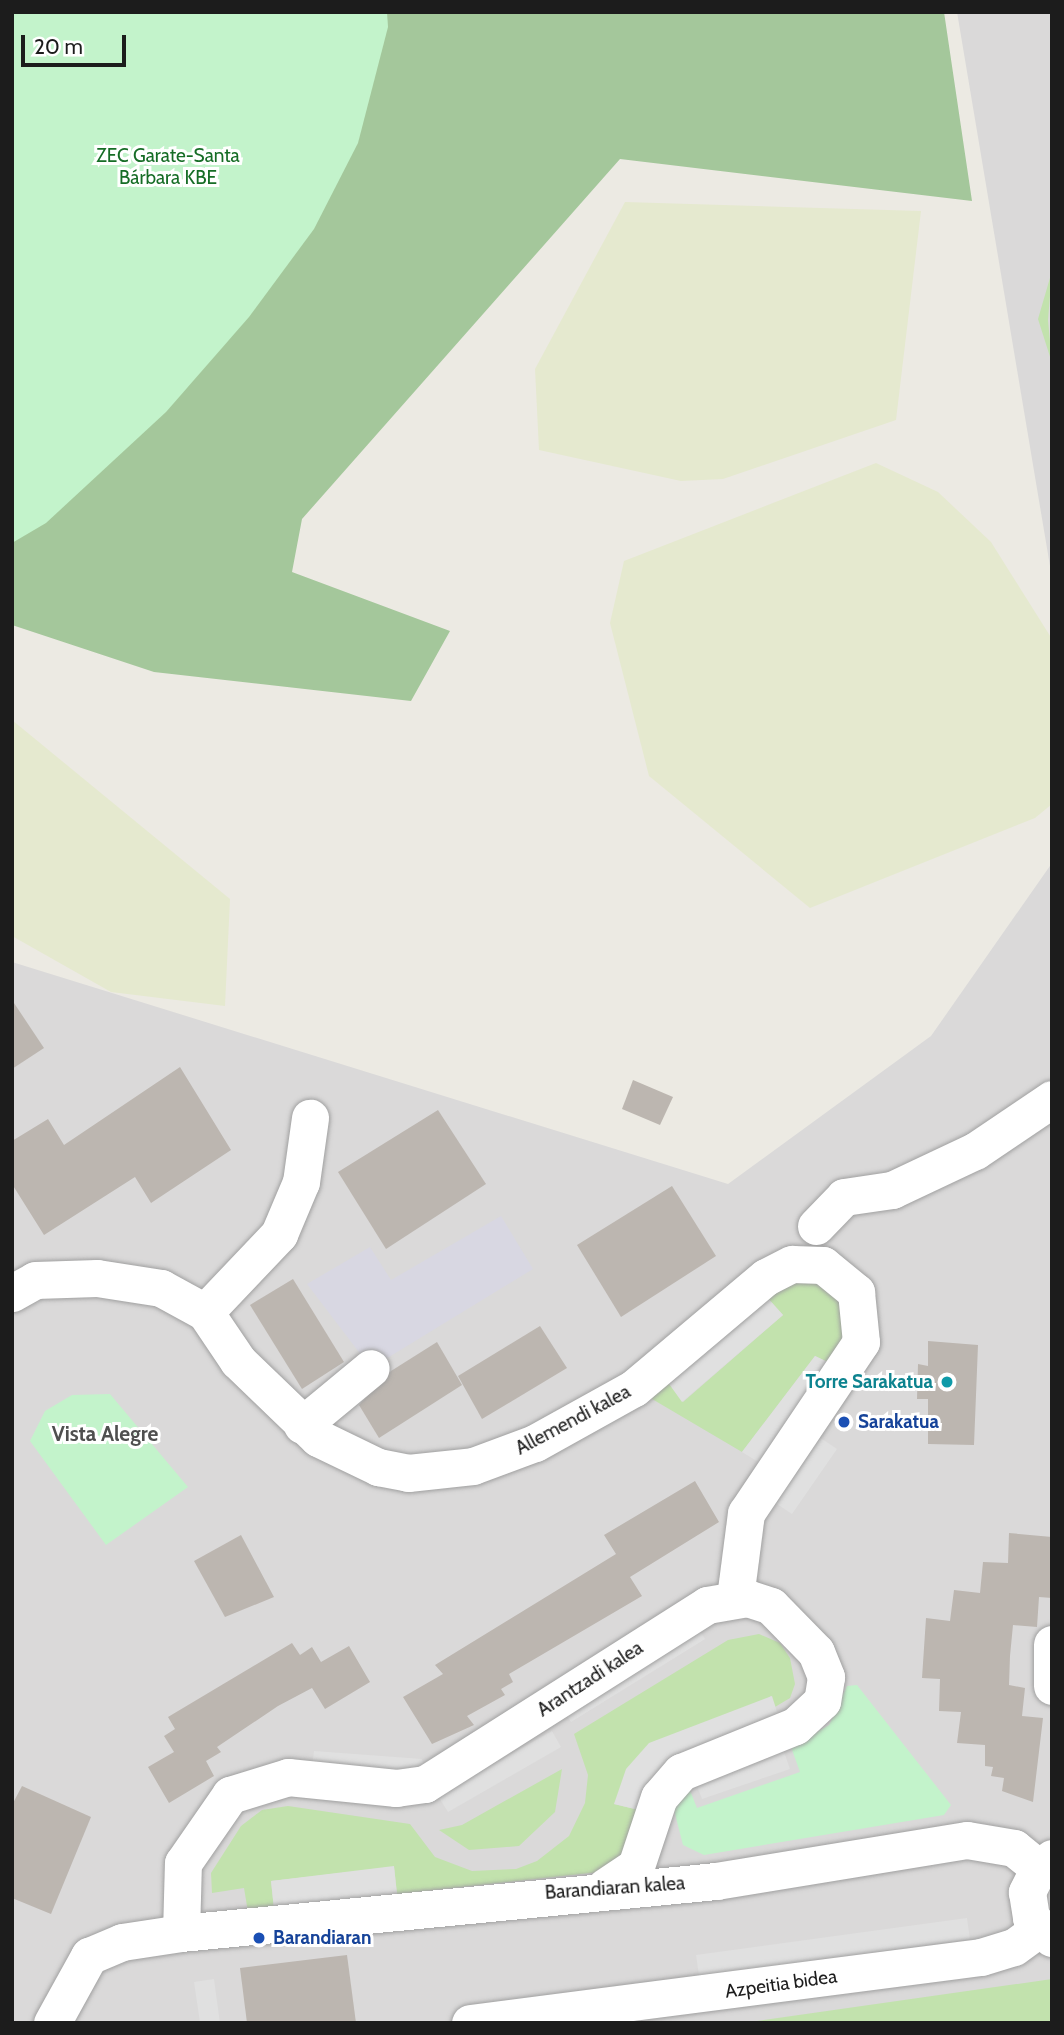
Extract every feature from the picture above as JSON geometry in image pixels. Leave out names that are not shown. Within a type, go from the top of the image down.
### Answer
[{"type":"street","points":[[816,1226],[844,1197],[892,1190],[975,1151],[1052,1099]]},
{"type":"street","points":[[205,1312],[279,1234],[301,1182],[310,1118]]},
{"type":"street","name":"Allemendi kalea","points":[[12,1293],[35,1280],[97,1278],[161,1288],[205,1312],[238,1361],[302,1425],[378,1467],[408,1473],[472,1466],[536,1443],[634,1388],[765,1277],[792,1264],[823,1265],[856,1292],[861,1342],[746,1513],[735,1598]]},
{"type":"street","points":[[302,1425],[371,1368]]},
{"type":"street","name":"Arantzadi kalea","points":[[181,1933],[183,1863],[230,1795],[288,1777],[396,1788],[425,1784],[707,1605],[735,1598],[771,1606],[808,1642],[826,1677],[822,1701],[795,1726],[681,1772],[659,1797],[652,1829],[636,1866],[605,1887]]},
{"type":"street","points":[[1052,1644],[1052,1686]]},
{"type":"street","points":[[652,1829],[672,1858],[716,1881]]},
{"type":"street","name":"Barandiaran kalea","points":[[181,1933],[605,1887],[716,1881],[967,1840],[1014,1848],[1045,1863]]},
{"type":"street","points":[[1045,1863],[1027,1892],[1045,1933]]},
{"type":"street","points":[[52,2023],[89,1956],[122,1942],[181,1933]]},
{"type":"street","name":"Azpeitia bidea","points":[[470,2023],[511,2020],[981,1957],[1014,1947],[1045,1933]]},
{"type":"shaded area","points":[[957,12],[1052,12],[1052,578]]},
{"type":"shaded area","points":[[1052,863],[1052,2023],[12,2023],[12,962],[728,1184],[931,1036]]},
{"type":"shaded area","points":[[501,1216],[533,1269],[371,1368],[307,1284],[370,1247],[391,1280]]},
{"type":"shaded area","points":[[765,1295],[783,1315],[682,1402],[667,1381]]},
{"type":"shaded area","points":[[815,1356],[836,1366],[765,1466],[742,1452]]},
{"type":"shaded area","points":[[816,1435],[837,1449],[792,1514],[771,1500]]},
{"type":"shaded area","points":[[696,1625],[705,1639],[571,1722],[561,1707]]},
{"type":"shaded area","points":[[772,1696],[779,1718],[639,1810],[614,1804],[626,1769],[649,1743]]},
{"type":"shaded area","points":[[552,1731],[561,1747],[448,1812],[438,1796]]},
{"type":"shaded area","points":[[783,1749],[790,1769],[702,1799],[695,1781]]},
{"type":"shaded area","points":[[314,1751],[422,1759],[425,1770],[404,1775],[312,1765]]},
{"type":"shaded area","points":[[394,1866],[397,1894],[274,1909],[271,1881]]},
{"type":"shaded area","points":[[967,1918],[970,1939],[699,1976],[696,1955]]},
{"type":"shaded area","points":[[214,1979],[220,2023],[200,2023],[194,1982]]},
{"type":"green space","name":"ZEC Garate-Santa Bárbara KBE","points":[[12,12],[387,12],[388,27],[358,143],[314,229],[249,317],[166,412],[46,523],[12,543]]},
{"type":"green space","points":[[336,12],[944,12],[972,201],[620,159],[302,519],[292,572],[450,631],[411,701],[154,672],[12,625],[12,522]]},
{"type":"green space","points":[[625,202],[921,211],[896,420],[723,479],[681,481],[539,450],[535,369]]},
{"type":"green space","points":[[1052,271],[1048,320],[1052,363],[1038,319]]},
{"type":"green space","points":[[876,463],[938,492],[991,542],[1052,639],[1052,804],[1035,818],[810,908],[649,776],[610,623],[624,561]]},
{"type":"green space","points":[[12,720],[230,899],[225,1006],[111,992],[12,936]]},
{"type":"green space","points":[[815,1281],[833,1291],[847,1319],[836,1366],[815,1356],[742,1452],[647,1396],[667,1381],[683,1402],[783,1315],[765,1295],[780,1284]]},
{"type":"green space","points":[[110,1394],[188,1487],[106,1545],[30,1441],[45,1411],[72,1395]]},
{"type":"green space","points":[[759,1634],[780,1643],[790,1658],[795,1684],[790,1698],[775,1707],[771,1696],[614,1804],[639,1810],[628,1855],[600,1872],[397,1894],[394,1867],[271,1881],[274,1909],[248,1912],[244,1888],[212,1893],[211,1873],[241,1826],[262,1810],[288,1806],[410,1824],[435,1857],[472,1871],[516,1869],[537,1861],[569,1836],[585,1803],[588,1775],[574,1734],[728,1640]]},
{"type":"green space","points":[[857,1685],[951,1805],[944,1815],[704,1855],[683,1845],[674,1810],[689,1788],[697,1808],[800,1772],[791,1747],[829,1725],[847,1686]]},
{"type":"green space","points":[[562,1769],[555,1812],[519,1846],[469,1850],[439,1830],[462,1825]]},
{"type":"green space","points":[[1052,1979],[1052,2023],[743,2023]]},
{"type":"building","points":[[12,1000],[44,1048],[12,1069]]},
{"type":"building","points":[[180,1067],[231,1150],[151,1203],[135,1177],[44,1235],[12,1184],[12,1141],[48,1119],[64,1145]]},
{"type":"building","points":[[633,1080],[673,1097],[660,1125],[622,1109]]},
{"type":"building","points":[[438,1110],[486,1184],[386,1249],[338,1172]]},
{"type":"building","points":[[672,1186],[716,1256],[621,1317],[577,1245]]},
{"type":"building","points":[[293,1279],[344,1362],[302,1389],[250,1305]]},
{"type":"building","points":[[540,1326],[567,1368],[482,1419],[458,1376]]},
{"type":"building","name":"Torre Sarakatua","points":[[928,1341],[978,1345],[974,1445],[928,1444],[928,1399],[917,1399],[918,1364],[928,1366]]},
{"type":"building","points":[[437,1342],[462,1385],[379,1438],[359,1405],[391,1371]]},
{"type":"building","points":[[695,1481],[719,1522],[630,1577],[642,1596],[509,1674],[513,1682],[501,1689],[505,1695],[467,1716],[474,1725],[432,1744],[403,1697],[443,1674],[435,1665],[616,1554],[604,1535]]},
{"type":"building","points":[[1009,1533],[1052,1537],[1052,1598],[1039,1597],[1037,1627],[1013,1625],[1010,1656],[1009,1685],[1025,1688],[1022,1716],[1043,1718],[1033,1802],[1002,1791],[1004,1778],[991,1776],[993,1767],[985,1766],[985,1745],[957,1743],[961,1712],[939,1711],[940,1679],[922,1678],[926,1618],[950,1621],[954,1590],[980,1593],[983,1562],[1008,1563]]},
{"type":"building","points":[[241,1535],[274,1597],[225,1617],[194,1561]]},
{"type":"building","points":[[292,1643],[300,1655],[312,1647],[321,1662],[349,1646],[370,1682],[325,1709],[312,1688],[278,1706],[217,1747],[221,1752],[206,1761],[214,1776],[169,1803],[148,1767],[174,1752],[164,1736],[175,1729],[168,1717]]},
{"type":"building","points":[[22,1786],[91,1817],[51,1914],[12,1898],[12,1805]]},
{"type":"building","points":[[347,1955],[356,2023],[247,2023],[240,1968]]},
{"type":"place","name":"Torre Sarakatua","points":[[947,1382]]},
{"type":"place","name":"Sarakatua","points":[[844,1422]]},
{"type":"place","name":"Barandiaran","points":[[259,1938]]},
{"type":"district","name":"Vista Alegre","points":[[105,1434]]}]
